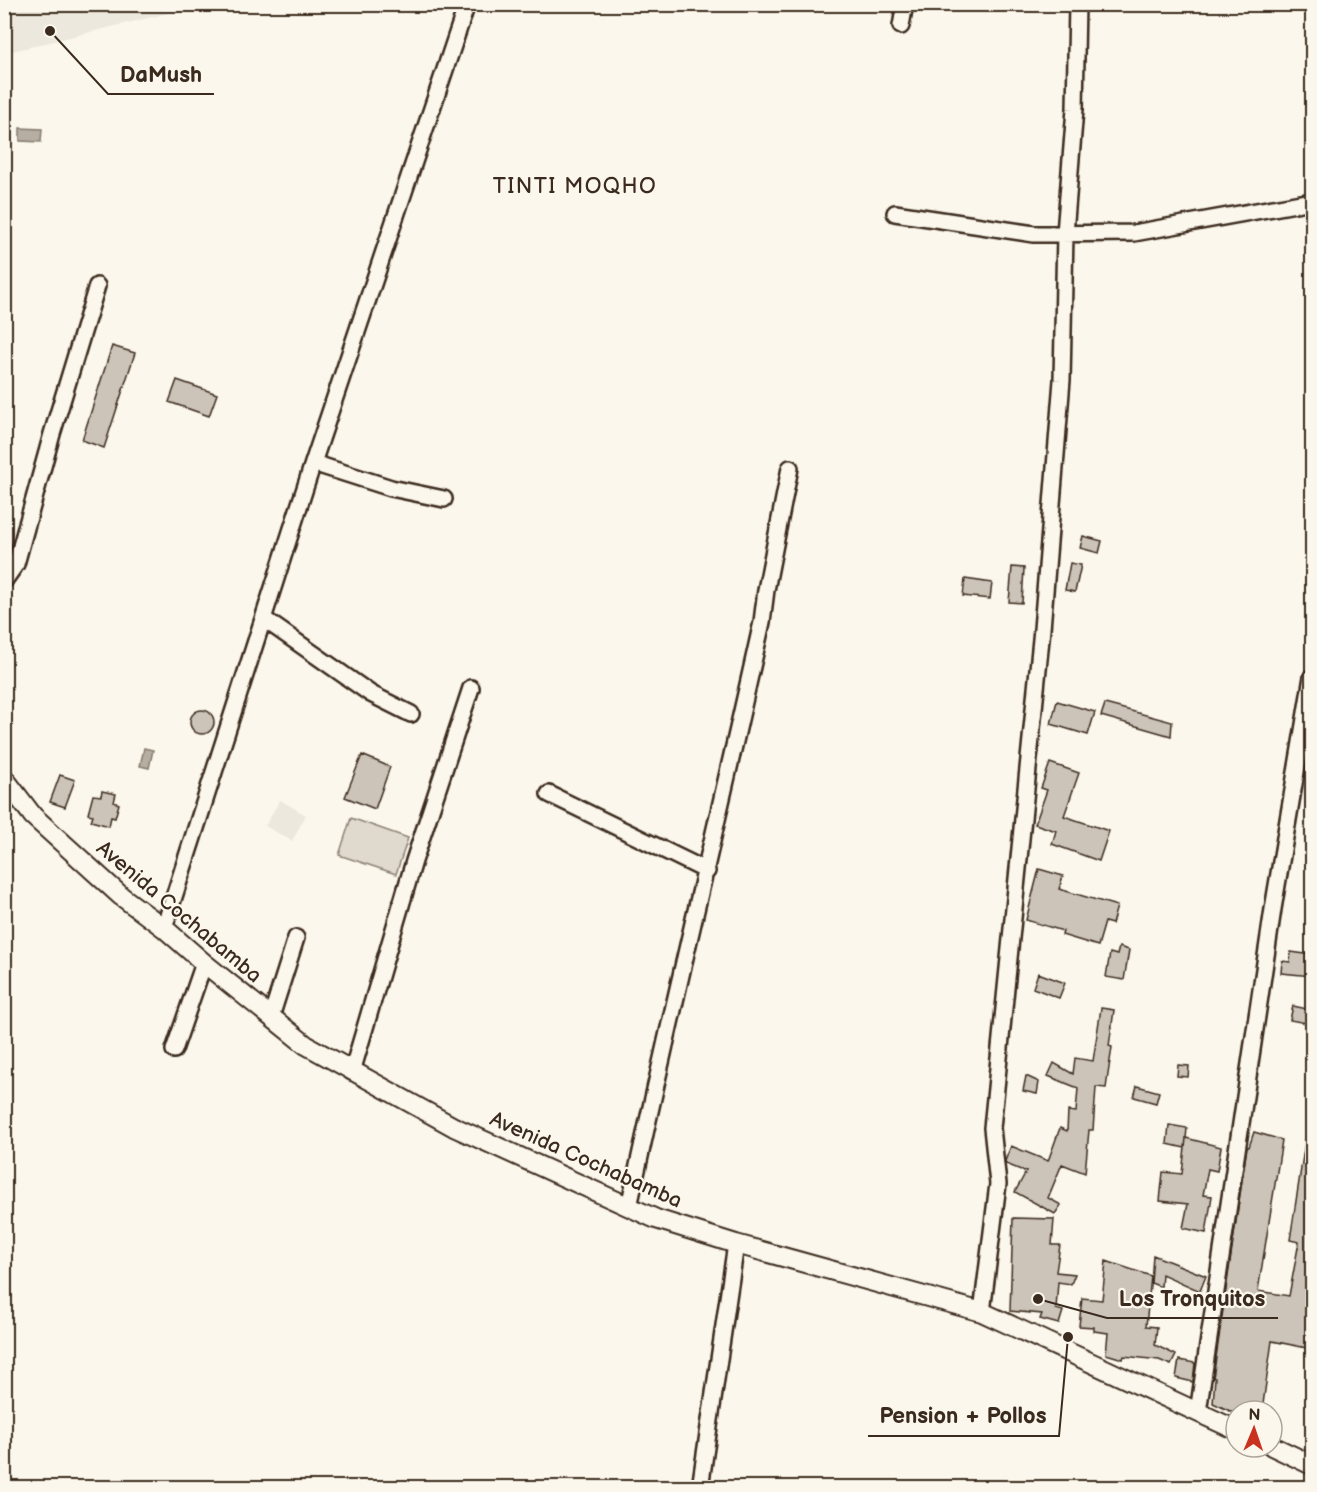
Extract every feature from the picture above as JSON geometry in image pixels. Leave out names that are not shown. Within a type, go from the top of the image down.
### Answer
[{"type":"main road","name":"Avenida Cochabamba","points":[[4,778],[33,816],[121,896],[164,928],[306,1045],[454,1127],[656,1219],[736,1244],[982,1312],[1224,1424]]},
{"type":"main road","points":[[1284,1452],[1312,1465]]},
{"type":"street","points":[[164,928],[313,463],[467,4]]},
{"type":"street","points":[[901,27],[905,4]]},
{"type":"street","points":[[982,1312],[998,1184],[992,1128],[1042,629],[1062,380],[1065,233],[1075,109],[1077,4]]},
{"type":"street","points":[[895,213],[1034,234],[1134,233],[1312,201]]},
{"type":"street","points":[[4,581],[16,564],[52,434],[97,286]]},
{"type":"street","points":[[313,463],[391,488],[444,500]]},
{"type":"street","points":[[629,1207],[670,1018],[706,871],[762,622],[790,468]]},
{"type":"street","points":[[264,619],[371,694],[411,714]]},
{"type":"street","points":[[1198,1412],[1273,909],[1312,677]]},
{"type":"street","points":[[352,1072],[414,861],[471,688]]},
{"type":"street","points":[[549,794],[706,871]]},
{"type":"street","points":[[271,1017],[296,938]]},
{"type":"street","points":[[174,1050],[204,963]]},
{"type":"street","points":[[700,1488],[736,1244]]},
{"type":"shaded area","points":[[4,5],[186,5],[185,9],[5,53]]},
{"type":"shaded area","points":[[20,128],[42,129],[41,142],[20,141]]},
{"type":"shaded area","points":[[144,748],[153,750],[149,768],[140,766]]},
{"type":"shaded area","points":[[280,800],[306,815],[292,841],[265,826]]},
{"type":"shaded area","points":[[351,818],[408,838],[396,874],[339,855]]},
{"type":"building","points":[[112,346],[135,353],[104,448],[82,440]]},
{"type":"building","points":[[177,380],[217,394],[209,416],[169,402]]},
{"type":"building","points":[[1083,536],[1102,541],[1099,553],[1080,548]]},
{"type":"building","points":[[1070,563],[1081,565],[1075,592],[1065,590]]},
{"type":"building","points":[[1012,567],[1024,568],[1022,603],[1009,602]]},
{"type":"building","points":[[965,579],[992,583],[990,599],[963,596]]},
{"type":"building","points":[[1057,701],[1095,712],[1088,735],[1051,724]]},
{"type":"building","points":[[1105,704],[1172,722],[1171,736],[1101,716]]},
{"type":"building","points":[[202,710],[211,713],[214,722],[211,731],[202,734],[193,731],[190,722],[193,713]]},
{"type":"building","points":[[362,755],[390,767],[375,809],[345,797]]},
{"type":"building","points":[[1050,763],[1079,773],[1064,816],[1109,831],[1099,861],[1052,844],[1056,831],[1035,824],[1047,790],[1041,788]]},
{"type":"building","points":[[60,775],[75,780],[65,807],[50,802]]},
{"type":"building","points":[[102,791],[116,794],[114,802],[119,804],[115,818],[111,817],[109,826],[91,821],[93,815],[88,814],[93,795],[101,796]]},
{"type":"building","points":[[1039,869],[1063,876],[1059,889],[1117,906],[1112,924],[1105,922],[1098,946],[1062,935],[1063,931],[1026,920]]},
{"type":"building","points":[[1119,947],[1129,950],[1124,980],[1106,977],[1110,953],[1117,955]]},
{"type":"building","points":[[1291,952],[1312,955],[1312,976],[1281,973],[1282,961],[1290,962]]},
{"type":"building","points":[[1038,973],[1065,983],[1059,998],[1033,988]]},
{"type":"building","points":[[1293,1006],[1312,1010],[1312,1024],[1290,1020]]},
{"type":"building","points":[[1101,1008],[1114,1010],[1106,1088],[1096,1087],[1093,1130],[1089,1130],[1085,1173],[1062,1164],[1048,1198],[1061,1205],[1055,1214],[1015,1192],[1026,1172],[1006,1164],[1005,1161],[1011,1146],[1048,1161],[1060,1128],[1067,1131],[1068,1111],[1076,1112],[1078,1088],[1048,1076],[1054,1063],[1073,1074],[1075,1058],[1093,1061]]},
{"type":"building","points":[[1178,1065],[1189,1066],[1188,1077],[1177,1076]]},
{"type":"building","points":[[1026,1076],[1039,1082],[1037,1094],[1023,1091]]},
{"type":"building","points":[[1137,1086],[1159,1092],[1156,1103],[1134,1097]]},
{"type":"building","points":[[1169,1125],[1187,1128],[1185,1148],[1167,1144]]},
{"type":"building","points":[[1254,1132],[1282,1140],[1258,1291],[1289,1296],[1299,1242],[1290,1240],[1306,1136],[1312,1136],[1312,1349],[1272,1341],[1264,1399],[1224,1399],[1224,1408],[1213,1403],[1215,1378],[1213,1378],[1247,1147],[1249,1147]]},
{"type":"building","points":[[1186,1138],[1221,1147],[1217,1171],[1208,1169],[1203,1195],[1212,1196],[1206,1233],[1183,1228],[1188,1204],[1160,1201],[1163,1172],[1182,1174]]},
{"type":"building","points":[[1013,1218],[1054,1219],[1052,1245],[1060,1245],[1056,1272],[1075,1274],[1071,1284],[1058,1282],[1056,1309],[1063,1311],[1059,1324],[1040,1319],[1042,1314],[1010,1311]]},
{"type":"building","points":[[1153,1255],[1206,1276],[1200,1291],[1162,1274],[1161,1287],[1151,1283]]},
{"type":"building","points":[[1106,1261],[1151,1276],[1146,1326],[1157,1327],[1155,1345],[1176,1355],[1171,1365],[1159,1360],[1124,1356],[1123,1359],[1106,1354],[1108,1333],[1094,1331],[1094,1327],[1079,1326],[1082,1298],[1102,1300]]},
{"type":"building","points":[[1179,1360],[1195,1363],[1193,1382],[1176,1378]]},
{"type":"place","name":"DaMush","points":[[50,31]]},
{"type":"place","name":"Los Tronquitos","points":[[1038,1299]]},
{"type":"place","name":"Pension + Pollos","points":[[1068,1337]]},
{"type":"district","name":"TINTI MOQHO","points":[[575,186]]}]
